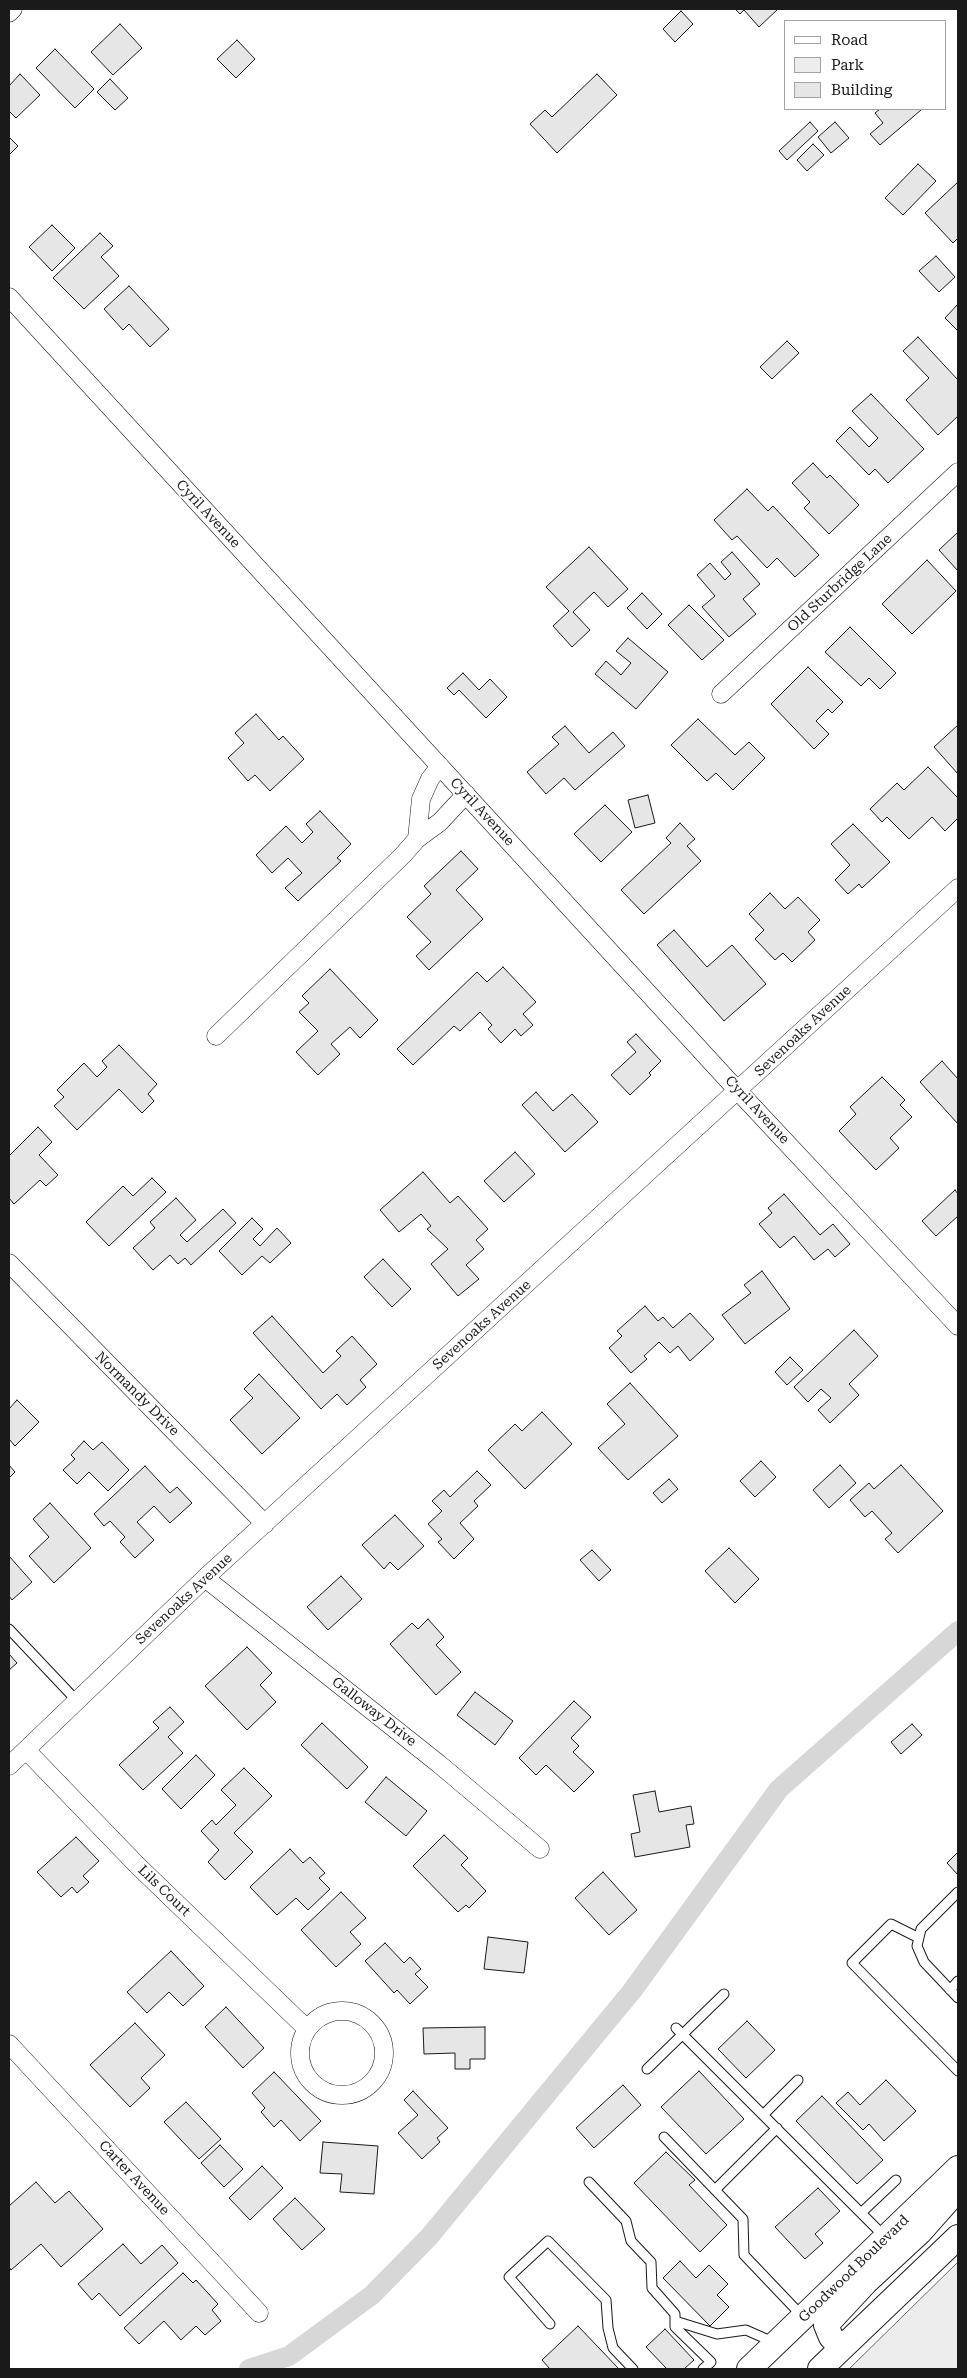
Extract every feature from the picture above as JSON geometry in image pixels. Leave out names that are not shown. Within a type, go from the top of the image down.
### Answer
[{"type":"main road","name":"Goodwood Boulevard","points":[[749,2369],[958,2168]]},
{"type":"main road","points":[[842,2348],[831,2337],[826,2325],[859,2289],[920,2232],[958,2189]]},
{"type":"main road","points":[[820,2369],[958,2237]]},
{"type":"street","points":[[9,13],[13,9]]},
{"type":"street","name":"Cyril Avenue","points":[[9,297],[738,1091],[958,1326]]},
{"type":"street","name":"Old Sturbridge Lane","points":[[721,694],[958,472]]},
{"type":"street","points":[[417,839],[421,799],[430,779],[440,766]]},
{"type":"street","points":[[216,1036],[403,855],[417,839],[440,822],[466,794]]},
{"type":"street","name":"Sevenoaks Avenue","points":[[9,1766],[205,1578],[958,888]]},
{"type":"street","name":"Normandy Drive","points":[[9,1264],[265,1524]]},
{"type":"street","name":"Galloway Drive","points":[[205,1578],[439,1764],[540,1849]]},
{"type":"street","name":"Lils Court","points":[[26,1750],[137,1865],[307,2029]]},
{"type":"street","points":[[335,2011],[352,2011],[367,2018],[378,2029],[384,2045],[384,2061],[377,2077],[366,2088],[350,2094],[334,2094],[318,2088],[306,2076],[300,2061],[301,2044],[307,2029],[319,2017],[335,2011]]},
{"type":"street","name":"Carter Avenue","points":[[9,2044],[259,2313]]},
{"type":"lane","points":[[9,1629],[77,1701]]},
{"type":"lane","points":[[958,1892],[921,1929],[917,1946],[924,1962],[958,1998]]},
{"type":"lane","points":[[918,1938],[891,1924],[852,1963],[958,2071]]},
{"type":"lane","points":[[949,1988],[958,1982]]},
{"type":"lane","points":[[647,2069],[679,2031],[724,1994]]},
{"type":"lane","points":[[679,2031],[886,2238]]},
{"type":"lane","points":[[763,2115],[798,2080]]},
{"type":"lane","points":[[715,2190],[777,2128]]},
{"type":"lane","points":[[664,2137],[743,2219],[744,2255],[803,2317]]},
{"type":"lane","points":[[861,2213],[896,2180]]},
{"type":"lane","points":[[589,2182],[626,2221],[631,2241],[651,2262],[652,2288],[675,2314],[675,2327],[711,2362],[706,2368]]},
{"type":"lane","points":[[550,2324],[510,2277],[548,2241],[606,2300],[608,2328],[613,2348],[633,2369]]},
{"type":"lane","points":[[675,2321],[716,2334],[746,2330],[776,2344]]},
{"type":"green space","points":[[958,2262],[958,2369],[849,2369]]},
{"type":"building","points":[[735,9],[778,9],[759,27],[744,10],[740,14]]},
{"type":"building","points":[[681,11],[693,24],[675,42],[663,29]]},
{"type":"building","points":[[120,24],[142,48],[113,75],[91,52]]},
{"type":"building","points":[[237,40],[255,59],[236,78],[217,59]]},
{"type":"building","points":[[55,49],[94,89],[75,108],[36,68]]},
{"type":"building","points":[[20,74],[40,95],[16,118],[9,111],[9,86]]},
{"type":"building","points":[[597,74],[617,95],[557,153],[530,124],[545,110],[552,117]]},
{"type":"building","points":[[110,79],[128,98],[115,110],[97,92]]},
{"type":"building","points":[[879,110],[921,110],[880,145],[870,134],[883,123],[875,113]]},
{"type":"building","points":[[810,122],[818,131],[787,160],[779,151]]},
{"type":"building","points":[[835,122],[849,138],[831,153],[818,137]]},
{"type":"building","points":[[9,137],[18,146],[9,155]]},
{"type":"building","points":[[813,144],[824,155],[807,171],[797,160]]},
{"type":"building","points":[[918,164],[936,181],[903,215],[885,198]]},
{"type":"building","points":[[958,182],[958,238],[953,243],[925,213]]},
{"type":"building","points":[[52,225],[75,248],[52,271],[29,247]]},
{"type":"building","points":[[100,233],[113,246],[101,257],[119,276],[84,309],[53,278]]},
{"type":"building","points":[[936,256],[955,277],[939,292],[919,271]]},
{"type":"building","points":[[129,286],[169,329],[150,347],[129,324],[123,330],[104,309]]},
{"type":"building","points":[[958,304],[958,331],[945,318]]},
{"type":"building","points":[[918,337],[958,380],[958,416],[938,435],[906,400],[929,378],[903,351]]},
{"type":"building","points":[[787,341],[799,353],[772,379],[760,367]]},
{"type":"building","points":[[871,394],[924,449],[888,483],[875,469],[869,475],[836,441],[850,427],[869,447],[878,438],[852,411]]},
{"type":"building","points":[[813,463],[827,478],[830,475],[859,505],[829,534],[804,508],[810,502],[792,483]]},
{"type":"building","points":[[747,489],[768,511],[773,506],[819,555],[795,577],[777,558],[767,568],[737,536],[732,540],[714,520]]},
{"type":"building","points":[[958,532],[958,571],[939,550]]},
{"type":"building","points":[[589,547],[628,589],[608,607],[594,592],[573,612],[590,630],[572,647],[553,626],[569,611],[546,587]]},
{"type":"building","points":[[732,552],[760,584],[743,599],[756,614],[729,637],[702,607],[715,596],[697,575],[710,563],[725,580],[731,574],[721,562]]},
{"type":"building","points":[[927,560],[956,591],[912,634],[882,604]]},
{"type":"building","points":[[642,593],[662,614],[647,629],[627,608]]},
{"type":"building","points":[[689,605],[724,640],[702,660],[668,625]]},
{"type":"building","points":[[850,627],[896,673],[880,689],[869,678],[861,686],[825,652]]},
{"type":"building","points":[[628,638],[668,672],[636,709],[595,674],[606,661],[621,675],[631,663],[616,651]]},
{"type":"building","points":[[808,667],[843,702],[832,713],[828,709],[816,721],[829,734],[814,749],[771,704]]},
{"type":"building","points":[[463,673],[479,690],[490,679],[507,697],[486,718],[459,690],[454,695],[447,688]]},
{"type":"building","points":[[256,714],[279,740],[283,736],[304,759],[270,791],[255,775],[248,781],[228,758],[244,743],[235,733]]},
{"type":"building","points":[[698,719],[735,755],[749,742],[765,758],[733,790],[716,773],[707,781],[671,745]]},
{"type":"building","points":[[958,725],[958,774],[934,747]]},
{"type":"building","points":[[565,726],[589,753],[613,732],[625,746],[575,790],[564,778],[546,794],[527,772],[559,744],[552,737]]},
{"type":"building","points":[[928,767],[958,798],[958,818],[945,831],[932,817],[909,839],[887,817],[882,822],[870,809],[897,783],[904,790]]},
{"type":"building","points":[[648,795],[655,823],[635,828],[628,800]]},
{"type":"building","points":[[605,805],[632,832],[601,862],[574,834]]},
{"type":"building","points":[[320,811],[351,844],[337,858],[341,861],[298,901],[285,888],[302,873],[288,858],[272,873],[256,855],[286,826],[302,843],[313,832],[306,824]]},
{"type":"building","points":[[680,823],[695,839],[687,846],[701,861],[644,914],[621,890],[671,843],[666,838]]},
{"type":"building","points":[[853,824],[890,862],[862,888],[859,884],[848,894],[835,880],[850,865],[831,844]]},
{"type":"building","points":[[461,851],[478,869],[456,890],[483,919],[429,970],[416,956],[431,942],[407,917],[431,894],[424,886]]},
{"type":"building","points":[[770,893],[785,909],[798,897],[820,920],[808,932],[815,940],[792,962],[783,953],[775,960],[755,939],[764,930],[749,914]]},
{"type":"building","points":[[674,930],[707,967],[732,945],[766,984],[724,1021],[657,945]]},
{"type":"building","points":[[503,967],[536,1002],[523,1014],[533,1025],[521,1036],[515,1029],[501,1043],[488,1029],[492,1025],[480,1012],[460,1031],[454,1026],[413,1065],[397,1049],[477,972],[487,982]]},
{"type":"building","points":[[330,969],[378,1020],[360,1038],[350,1027],[331,1044],[340,1054],[318,1075],[296,1052],[318,1031],[299,1012],[309,1003],[302,996]]},
{"type":"building","points":[[636,1034],[661,1061],[649,1073],[651,1075],[630,1095],[611,1075],[636,1052],[627,1042]]},
{"type":"building","points":[[119,1045],[157,1084],[148,1094],[154,1101],[142,1113],[119,1089],[77,1130],[54,1106],[64,1097],[57,1090],[84,1063],[97,1077],[107,1067],[102,1061]]},
{"type":"building","points":[[942,1061],[958,1079],[958,1124],[920,1082]]},
{"type":"building","points":[[882,1077],[905,1100],[900,1105],[912,1117],[890,1138],[899,1148],[876,1170],[839,1131],[856,1114],[850,1107]]},
{"type":"building","points":[[536,1092],[553,1111],[572,1094],[598,1122],[565,1152],[522,1105]]},
{"type":"building","points":[[38,1127],[52,1142],[39,1155],[58,1175],[46,1186],[40,1180],[14,1204],[9,1198],[9,1156]]},
{"type":"building","points":[[515,1152],[535,1174],[504,1202],[484,1181]]},
{"type":"building","points":[[423,1172],[450,1203],[458,1196],[488,1229],[476,1240],[484,1249],[466,1265],[479,1279],[458,1296],[431,1264],[448,1249],[427,1229],[431,1226],[421,1214],[399,1232],[380,1210]]},
{"type":"building","points":[[152,1178],[166,1192],[109,1246],[86,1222],[123,1186],[133,1196]]},
{"type":"building","points":[[955,1190],[958,1194],[958,1216],[936,1236],[922,1221]]},
{"type":"building","points":[[784,1194],[820,1235],[833,1224],[850,1244],[835,1257],[828,1249],[814,1260],[794,1236],[780,1248],[759,1224],[772,1213],[768,1208]]},
{"type":"building","points":[[176,1198],[196,1220],[180,1235],[187,1242],[223,1209],[236,1223],[191,1265],[185,1258],[178,1264],[170,1255],[153,1270],[133,1248],[155,1228],[150,1222]]},
{"type":"building","points":[[252,1218],[263,1229],[253,1239],[260,1246],[277,1228],[291,1243],[270,1263],[262,1256],[242,1275],[219,1251]]},
{"type":"building","points":[[383,1259],[411,1289],[392,1307],[364,1277]]},
{"type":"building","points":[[762,1271],[790,1309],[745,1344],[722,1315],[751,1293],[744,1285]]},
{"type":"building","points":[[645,1306],[658,1321],[663,1317],[673,1328],[690,1313],[714,1339],[690,1361],[678,1346],[670,1353],[659,1342],[644,1356],[647,1359],[631,1373],[609,1348],[622,1336],[617,1331]]},
{"type":"building","points":[[272,1316],[323,1373],[341,1356],[336,1351],[352,1336],[377,1364],[360,1380],[366,1387],[347,1405],[337,1394],[321,1409],[253,1333]]},
{"type":"building","points":[[854,1330],[878,1356],[849,1384],[859,1395],[830,1423],[818,1410],[831,1398],[821,1389],[808,1402],[794,1387]]},
{"type":"building","points":[[790,1357],[803,1370],[787,1385],[775,1372]]},
{"type":"building","points":[[259,1374],[300,1418],[262,1454],[230,1420],[253,1398],[244,1389]]},
{"type":"building","points":[[630,1383],[678,1436],[628,1480],[598,1448],[625,1424],[607,1404]]},
{"type":"building","points":[[17,1400],[39,1422],[15,1446],[9,1439],[9,1409]]},
{"type":"building","points":[[542,1412],[572,1444],[525,1489],[488,1450],[515,1424],[522,1431]]},
{"type":"building","points":[[84,1441],[93,1450],[102,1442],[129,1470],[108,1491],[89,1472],[77,1484],[63,1470],[75,1459],[71,1455]]},
{"type":"building","points":[[761,1461],[776,1477],[755,1497],[740,1481]]},
{"type":"building","points":[[9,1465],[15,1472],[9,1478]]},
{"type":"building","points":[[840,1465],[856,1483],[829,1508],[813,1490]]},
{"type":"building","points":[[901,1465],[943,1511],[898,1553],[885,1539],[892,1533],[872,1511],[865,1517],[850,1500],[869,1483],[874,1489]]},
{"type":"building","points":[[145,1466],[170,1493],[177,1487],[192,1503],[170,1523],[154,1506],[137,1522],[154,1540],[135,1558],[120,1542],[125,1537],[110,1521],[104,1526],[94,1514]]},
{"type":"building","points":[[477,1471],[491,1485],[474,1501],[478,1506],[460,1523],[474,1539],[454,1559],[438,1542],[442,1539],[428,1524],[442,1511],[432,1501],[444,1490],[450,1497]]},
{"type":"building","points":[[669,1479],[678,1489],[662,1503],[653,1493]]},
{"type":"building","points":[[50,1503],[91,1548],[54,1583],[29,1556],[49,1537],[33,1519]]},
{"type":"building","points":[[395,1515],[424,1546],[398,1570],[390,1562],[384,1569],[362,1545]]},
{"type":"building","points":[[729,1548],[759,1579],[735,1603],[705,1571]]},
{"type":"building","points":[[592,1550],[611,1570],[599,1581],[580,1560]]},
{"type":"building","points":[[9,1556],[32,1582],[12,1600],[9,1596]]},
{"type":"building","points":[[341,1576],[362,1599],[328,1630],[307,1607]]},
{"type":"building","points":[[428,1619],[444,1637],[436,1645],[461,1672],[436,1695],[390,1644],[412,1623],[418,1629]]},
{"type":"building","points":[[247,1647],[272,1673],[260,1685],[276,1702],[247,1730],[205,1686]]},
{"type":"building","points":[[9,1654],[17,1663],[9,1670]]},
{"type":"building","points":[[475,1692],[513,1721],[495,1745],[457,1715]]},
{"type":"building","points":[[574,1701],[591,1717],[571,1738],[579,1746],[573,1752],[594,1772],[574,1792],[546,1765],[536,1775],[519,1758]]},
{"type":"building","points":[[170,1707],[184,1722],[168,1737],[183,1753],[143,1790],[119,1765],[159,1728],[153,1722]]},
{"type":"building","points":[[322,1723],[368,1767],[347,1789],[301,1745]]},
{"type":"building","points":[[912,1724],[922,1735],[901,1754],[891,1742]]},
{"type":"building","points":[[196,1755],[215,1775],[181,1809],[162,1789]]},
{"type":"building","points":[[244,1768],[272,1796],[234,1833],[253,1852],[225,1880],[208,1862],[219,1850],[201,1831],[212,1820],[216,1825],[236,1805],[221,1790]]},
{"type":"building","points":[[386,1777],[427,1811],[406,1836],[365,1802]]},
{"type":"building","points":[[655,1791],[659,1812],[691,1806],[694,1824],[686,1825],[690,1847],[635,1857],[631,1834],[640,1832],[633,1795]]},
{"type":"building","points":[[444,1835],[468,1858],[461,1865],[486,1891],[469,1908],[466,1905],[458,1912],[413,1866]]},
{"type":"building","points":[[76,1837],[99,1861],[83,1876],[89,1882],[77,1893],[72,1887],[61,1897],[37,1872]]},
{"type":"building","points":[[290,1849],[303,1863],[310,1857],[325,1873],[319,1878],[330,1889],[308,1910],[296,1898],[277,1915],[250,1887]]},
{"type":"building","points":[[958,1852],[958,1875],[947,1863]]},
{"type":"building","points":[[603,1872],[637,1910],[609,1935],[575,1898]]},
{"type":"building","points":[[341,1892],[366,1918],[350,1932],[361,1944],[336,1967],[301,1930]]},
{"type":"building","points":[[488,1937],[528,1942],[524,1973],[484,1969]]},
{"type":"building","points":[[385,1943],[404,1963],[410,1957],[421,1969],[415,1974],[428,1987],[410,2004],[397,1990],[394,1993],[365,1961]]},
{"type":"building","points":[[171,1951],[204,1986],[183,2006],[169,1992],[147,2013],[127,1992]]},
{"type":"building","points":[[226,2007],[264,2048],[243,2068],[205,2027]]},
{"type":"building","points":[[747,2021],[775,2050],[746,2078],[718,2049]]},
{"type":"building","points":[[135,2023],[165,2055],[141,2078],[150,2088],[130,2107],[90,2065]]},
{"type":"building","points":[[485,2027],[485,2059],[470,2059],[470,2069],[455,2069],[455,2053],[424,2054],[423,2028]]},
{"type":"building","points":[[699,2071],[744,2119],[706,2154],[661,2107]]},
{"type":"building","points":[[274,2072],[321,2121],[300,2141],[281,2120],[274,2127],[261,2112],[265,2108],[252,2093]]},
{"type":"building","points":[[886,2080],[916,2111],[884,2141],[869,2124],[863,2130],[836,2103],[848,2092],[860,2105]]},
{"type":"building","points":[[623,2085],[641,2105],[594,2148],[576,2128]]},
{"type":"building","points":[[413,2091],[448,2128],[437,2138],[440,2142],[422,2159],[398,2133],[418,2115],[404,2100]]},
{"type":"building","points":[[822,2096],[883,2160],[857,2184],[796,2121]]},
{"type":"building","points":[[186,2102],[221,2139],[199,2159],[164,2122]]},
{"type":"building","points":[[323,2142],[378,2146],[374,2194],[340,2192],[342,2174],[320,2173]]},
{"type":"building","points":[[220,2145],[243,2169],[224,2187],[201,2163]]},
{"type":"building","points":[[666,2152],[695,2180],[689,2185],[727,2225],[700,2252],[634,2183]]},
{"type":"building","points":[[262,2166],[283,2188],[250,2220],[229,2198]]},
{"type":"building","points":[[36,2182],[55,2203],[69,2191],[103,2229],[61,2267],[41,2244],[11,2270],[9,2267],[9,2206]]},
{"type":"building","points":[[818,2188],[840,2211],[815,2234],[823,2243],[805,2259],[775,2227]]},
{"type":"building","points":[[295,2198],[325,2229],[302,2250],[273,2219]]},
{"type":"building","points":[[123,2244],[141,2264],[162,2245],[178,2263],[120,2316],[99,2293],[92,2300],[78,2284]]},
{"type":"building","points":[[680,2261],[696,2278],[709,2265],[728,2284],[717,2295],[729,2307],[710,2326],[663,2278]]},
{"type":"building","points":[[183,2273],[193,2283],[196,2280],[218,2304],[212,2310],[221,2321],[205,2335],[196,2326],[181,2340],[164,2321],[139,2344],[124,2328]]},
{"type":"building","points":[[578,2326],[619,2369],[550,2369],[542,2360]]},
{"type":"building","points":[[665,2329],[694,2360],[684,2369],[667,2369],[646,2347]]},
{"type":"waterway","points":[[249,2369],[289,2356],[372,2295],[429,2237],[632,1991],[779,1789],[958,1631]]}]
